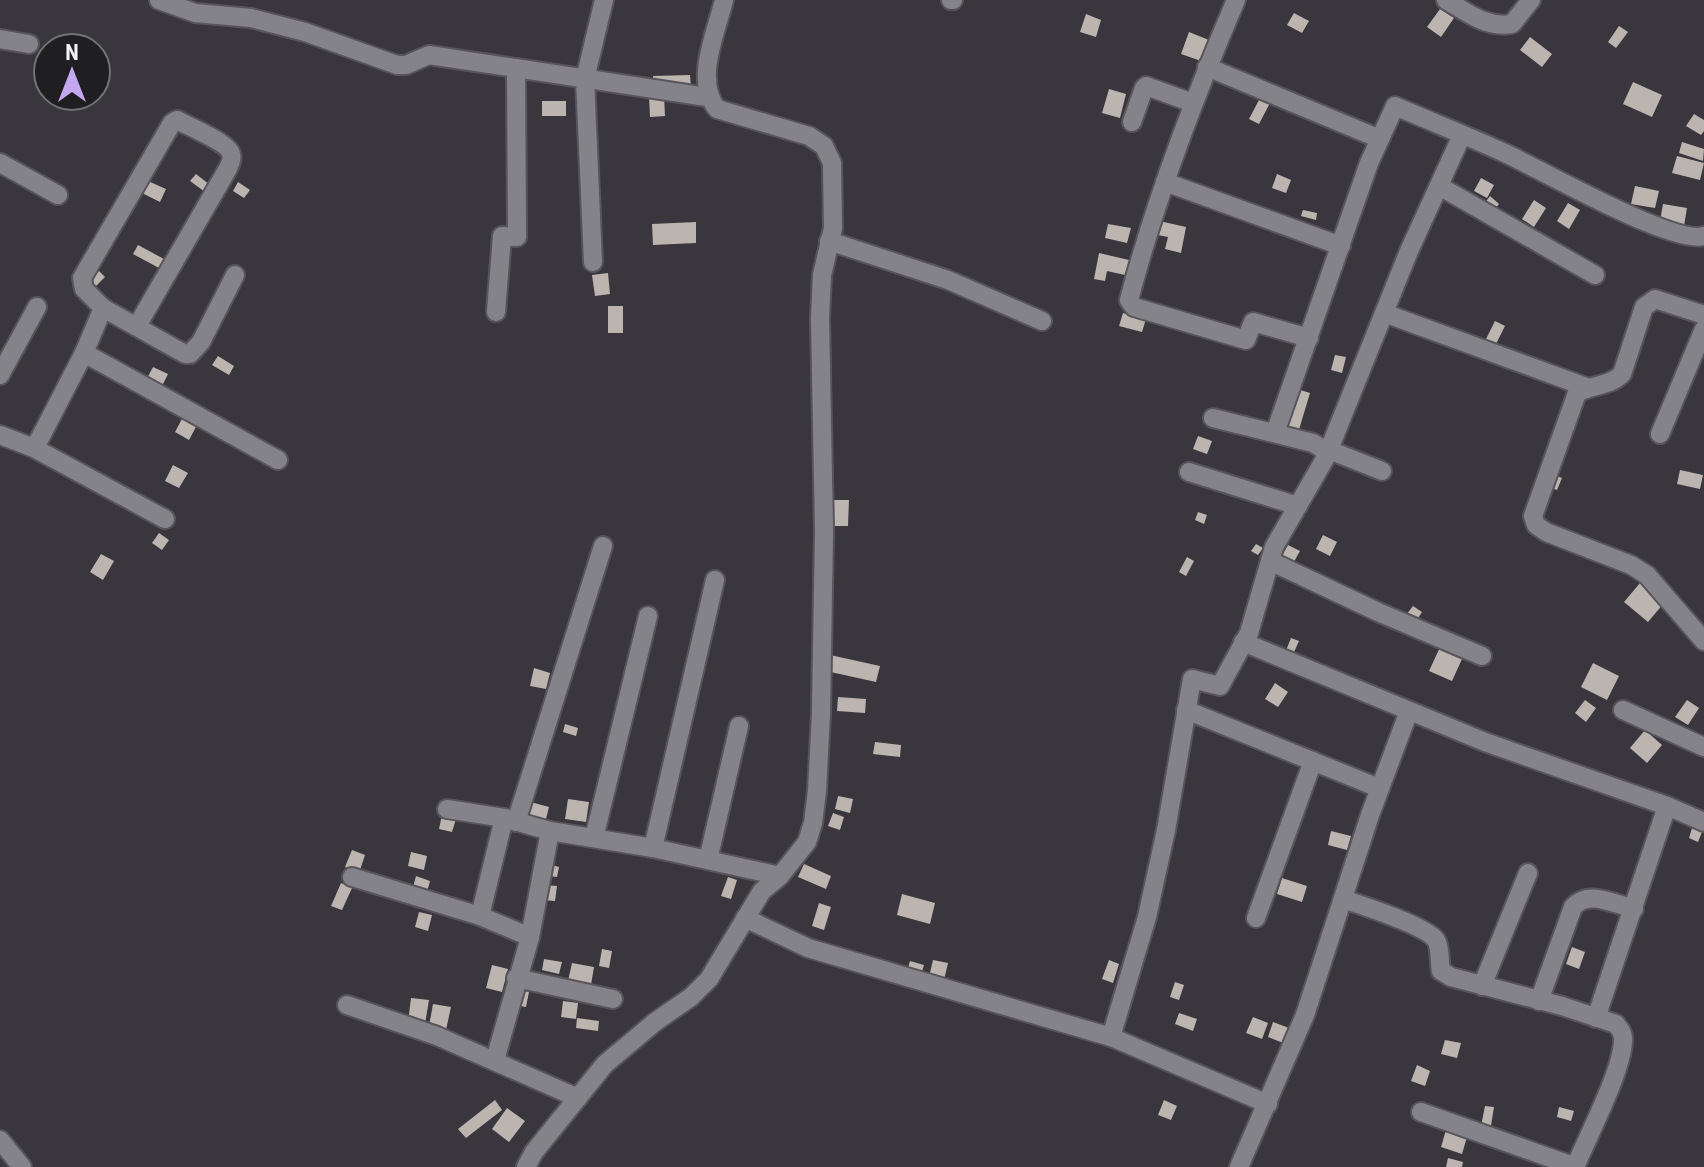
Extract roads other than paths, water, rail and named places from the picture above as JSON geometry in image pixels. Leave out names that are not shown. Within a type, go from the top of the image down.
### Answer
[{"type":"street","points":[[159,0],[195,13],[251,18],[305,32],[397,65],[406,65],[429,55],[707,97]]},
{"type":"street","points":[[593,262],[585,79],[604,0]]},
{"type":"street","points":[[526,1167],[534,1152],[605,1064],[655,1022],[691,997],[709,979],[762,891],[780,876],[807,842],[813,823],[817,791],[824,530],[820,318],[822,275],[833,228],[832,163],[824,146],[809,136],[717,109],[707,97],[706,80],[724,0]]},
{"type":"street","points":[[1236,0],[1193,103],[1145,239],[1129,300],[1134,307],[1246,340],[1253,322],[1309,338]]},
{"type":"street","points":[[1446,0],[1489,25],[1500,26],[1512,24],[1531,0]]},
{"type":"street","points":[[0,39],[29,44]]},
{"type":"street","points":[[1207,67],[1380,139]]},
{"type":"street","points":[[496,312],[502,236],[517,237],[516,68]]},
{"type":"street","points":[[1132,122],[1146,86],[1193,103]]},
{"type":"street","points":[[1275,433],[1369,163],[1395,106],[1643,220],[1680,234],[1698,238],[1704,236]]},
{"type":"street","points":[[137,326],[232,157],[223,144],[177,120],[172,123],[82,278],[84,289],[103,308],[185,354],[193,353],[235,275]]},
{"type":"street","points":[[1111,1037],[1147,917],[1166,830],[1192,679],[1220,686],[1249,633],[1274,547],[1328,454],[1384,313],[1462,135]]},
{"type":"street","points":[[2,169],[58,195]]},
{"type":"street","points":[[1165,182],[1341,246]]},
{"type":"street","points":[[1439,186],[1595,275]]},
{"type":"street","points":[[829,241],[948,280],[1042,321]]},
{"type":"street","points":[[1704,315],[1664,300],[1651,300],[1644,307],[1622,374],[1614,382],[1586,387],[1577,393],[1533,516],[1536,525],[1546,532],[1631,565],[1647,575],[1704,641]]},
{"type":"street","points":[[0,375],[37,307]]},
{"type":"street","points":[[34,448],[84,353],[103,308]]},
{"type":"street","points":[[1384,313],[1586,387]]},
{"type":"street","points":[[1660,434],[1704,329]]},
{"type":"street","points":[[84,353],[278,460]]},
{"type":"street","points":[[1213,418],[1313,443],[1328,454],[1382,471]]},
{"type":"street","points":[[0,435],[34,448],[165,519]]},
{"type":"street","points":[[1189,472],[1298,506]]},
{"type":"street","points":[[480,916],[603,546]]},
{"type":"street","points":[[1270,561],[1482,656]]},
{"type":"street","points":[[653,848],[715,580]]},
{"type":"street","points":[[594,838],[648,616]]},
{"type":"street","points":[[1243,642],[1485,742],[1704,822]]},
{"type":"street","points":[[1186,710],[1379,788]]},
{"type":"street","points":[[1623,710],[1704,747]]},
{"type":"street","points":[[1239,1167],[1305,1015],[1379,788],[1409,711]]},
{"type":"street","points":[[708,860],[739,726]]},
{"type":"street","points":[[1256,918],[1313,761]]},
{"type":"street","points":[[1596,1018],[1667,806]]},
{"type":"street","points":[[447,809],[780,876]]},
{"type":"street","points":[[495,1060],[530,937],[550,831]]},
{"type":"street","points":[[1482,986],[1528,873]]},
{"type":"street","points":[[352,877],[480,916],[530,937]]},
{"type":"street","points":[[1539,1001],[1573,907],[1580,898],[1588,896],[1634,909]]},
{"type":"street","points":[[1343,899],[1406,922],[1431,936],[1437,941],[1441,971],[1451,977],[1616,1024],[1621,1031],[1623,1041],[1616,1071],[1576,1167],[1421,1112]]},
{"type":"street","points":[[745,918],[808,948],[1111,1037],[1268,1104]]},
{"type":"street","points":[[516,978],[613,999]]},
{"type":"street","points":[[347,1005],[437,1036],[578,1098]]},
{"type":"street","points":[[0,1140],[22,1167]]}]
